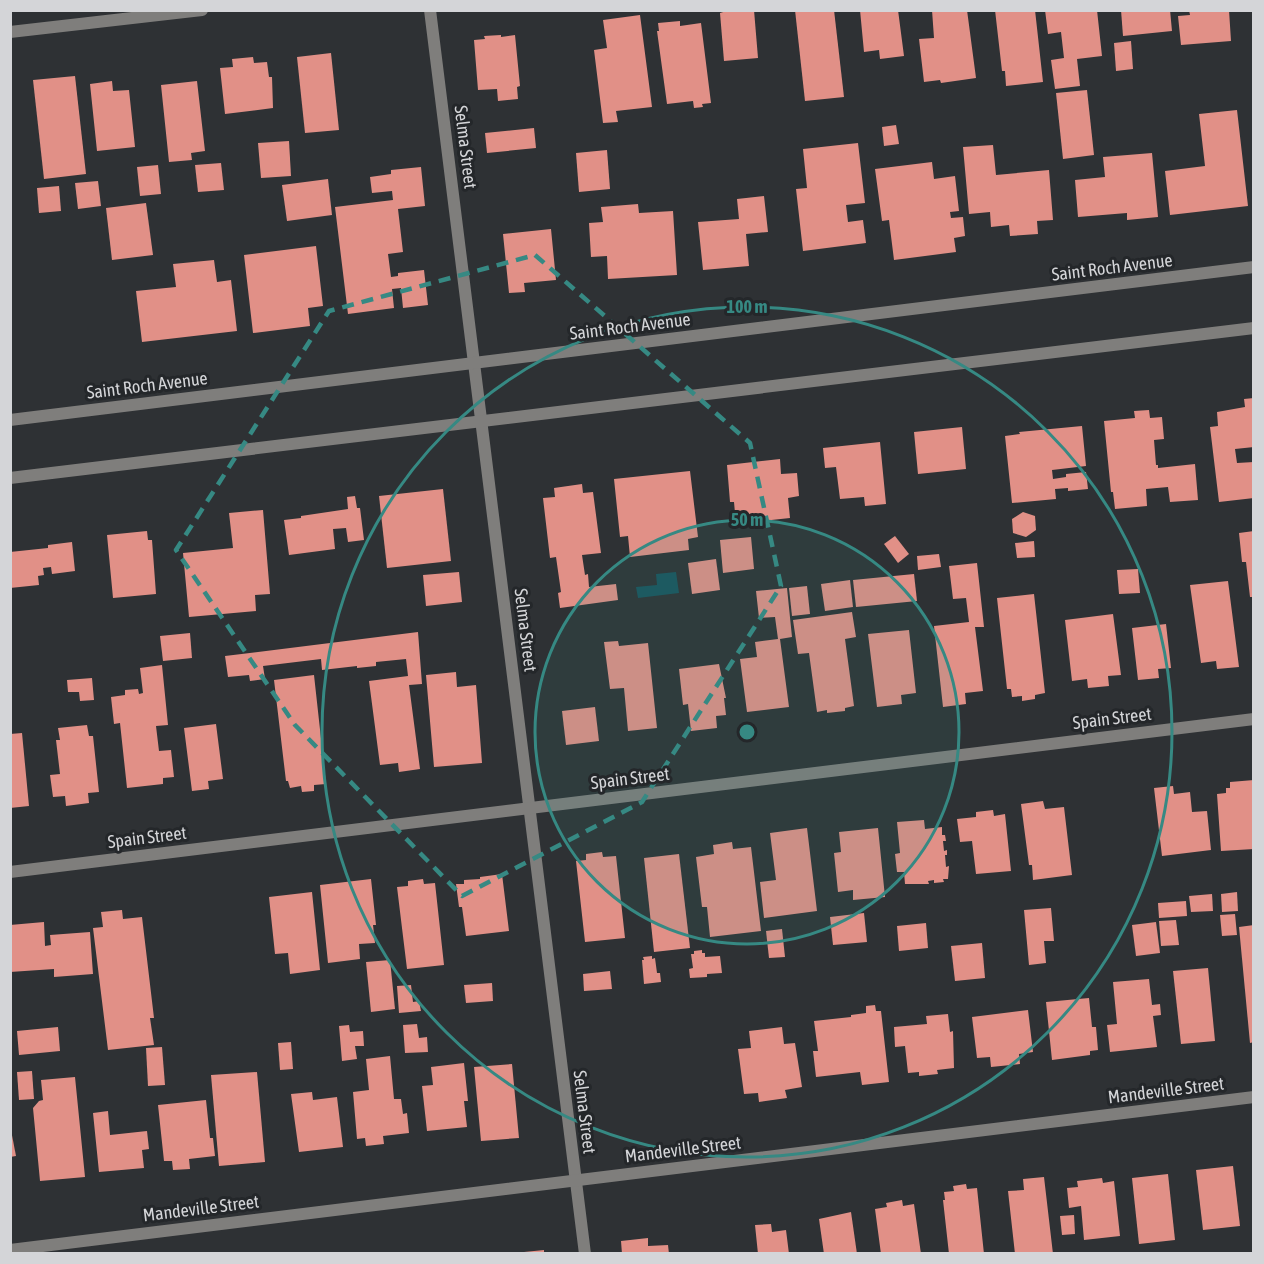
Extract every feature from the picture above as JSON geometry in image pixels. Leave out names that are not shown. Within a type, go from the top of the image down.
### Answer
[{"type":"street","points":[[10,32],[202,10]]},
{"type":"street","name":"Selma Street","points":[[430,10],[585,1254]]},
{"type":"street","name":"Saint Roch Avenue","points":[[10,420],[1254,267]]},
{"type":"street","points":[[10,478],[1254,328]]},
{"type":"street","name":"Spain Street","points":[[10,872],[1254,719]]},
{"type":"street","name":"Mandeville Street","points":[[10,1250],[1254,1097]]},
{"type":"highlighted area","points":[[535,255],[750,443],[781,586],[642,802],[462,896],[295,725],[176,550],[329,311]]},
{"type":"water","points":[[676,572],[679,593],[638,598],[636,587],[657,585],[656,574]]},
{"type":"building","points":[[730,10],[754,10],[758,58],[724,61],[720,13]]},
{"type":"building","points":[[795,10],[834,10],[844,97],[805,101]]},
{"type":"building","points":[[860,10],[898,10],[904,56],[880,59],[879,50],[864,52]]},
{"type":"building","points":[[932,10],[967,10],[976,78],[941,83],[940,80],[924,82],[919,39],[934,38]]},
{"type":"building","points":[[995,10],[1035,10],[1043,82],[1006,86],[1005,71],[1002,71]]},
{"type":"building","points":[[1045,10],[1097,10],[1102,56],[1077,59],[1080,86],[1055,89],[1051,60],[1064,58],[1061,32],[1048,34]]},
{"type":"building","points":[[1121,10],[1170,10],[1172,31],[1123,36]]},
{"type":"building","points":[[1189,10],[1229,10],[1231,41],[1181,45],[1178,16],[1190,15]]},
{"type":"building","points":[[640,15],[652,107],[616,111],[618,122],[603,123],[594,50],[607,48],[603,20]]},
{"type":"building","points":[[680,21],[680,26],[701,23],[711,103],[702,104],[703,107],[694,108],[693,101],[667,104],[657,31],[659,31],[658,23]]},
{"type":"building","points":[[501,35],[501,37],[515,35],[520,86],[517,87],[518,99],[498,101],[497,89],[478,90],[474,40],[485,39],[484,36]]},
{"type":"building","points":[[1131,41],[1133,69],[1116,71],[1114,43]]},
{"type":"building","points":[[331,53],[339,130],[305,133],[297,57]]},
{"type":"building","points":[[253,57],[254,63],[267,62],[269,77],[272,77],[273,108],[225,114],[220,68],[233,67],[232,59]]},
{"type":"building","points":[[75,76],[86,174],[44,179],[33,80]]},
{"type":"building","points":[[112,81],[113,91],[129,90],[135,147],[97,151],[90,84]]},
{"type":"building","points":[[197,81],[205,151],[191,153],[192,160],[169,162],[161,85]]},
{"type":"building","points":[[1087,90],[1094,155],[1063,159],[1056,93]]},
{"type":"building","points":[[1237,110],[1248,206],[1170,215],[1165,171],[1205,166],[1199,114]]},
{"type":"building","points":[[896,125],[899,144],[884,146],[882,127]]},
{"type":"building","points":[[534,128],[536,148],[487,153],[485,133]]},
{"type":"building","points":[[289,141],[291,176],[261,178],[258,143]]},
{"type":"building","points":[[858,143],[865,203],[846,205],[848,222],[863,220],[866,243],[803,251],[796,189],[807,188],[803,149]]},
{"type":"building","points":[[993,145],[996,175],[1049,170],[1053,220],[1037,221],[1038,234],[1010,236],[1009,225],[991,227],[990,212],[969,214],[963,147]]},
{"type":"building","points":[[607,150],[610,189],[579,192],[576,153]]},
{"type":"building","points":[[1152,153],[1158,217],[1127,220],[1127,213],[1078,217],[1075,180],[1105,177],[1103,157]]},
{"type":"building","points":[[932,162],[934,179],[955,176],[959,211],[950,212],[951,218],[963,217],[965,236],[954,238],[956,252],[894,260],[889,220],[882,221],[875,169]]},
{"type":"building","points":[[221,163],[224,190],[198,192],[195,165]]},
{"type":"building","points":[[158,165],[161,194],[140,196],[137,167]]},
{"type":"building","points":[[421,167],[425,206],[398,209],[403,252],[388,254],[391,277],[398,276],[398,273],[424,270],[428,305],[403,308],[401,288],[392,289],[394,308],[348,314],[335,207],[393,200],[392,191],[372,193],[370,177],[391,174],[391,170]]},
{"type":"building","points":[[328,179],[332,215],[287,221],[282,185]]},
{"type":"building","points":[[98,181],[101,206],[78,209],[75,183]]},
{"type":"building","points":[[59,186],[61,211],[39,213],[37,188]]},
{"type":"building","points":[[764,196],[768,232],[746,234],[749,266],[703,270],[698,222],[739,219],[737,199]]},
{"type":"building","points":[[146,203],[153,255],[112,260],[106,208]]},
{"type":"building","points":[[638,204],[639,213],[673,211],[677,275],[608,279],[607,256],[591,257],[589,223],[603,222],[601,207]]},
{"type":"building","points":[[551,229],[556,280],[524,283],[525,292],[509,293],[503,234]]},
{"type":"building","points":[[316,246],[323,306],[308,308],[310,326],[253,333],[244,255]]},
{"type":"building","points":[[214,260],[217,282],[231,280],[237,331],[142,342],[136,291],[176,287],[173,264]]},
{"type":"building","points":[[1254,398],[1254,447],[1235,449],[1237,463],[1254,462],[1254,498],[1219,502],[1210,427],[1218,426],[1217,412],[1245,407],[1244,399]]},
{"type":"building","points":[[1149,410],[1150,418],[1162,417],[1164,439],[1154,440],[1156,465],[1158,468],[1195,464],[1198,500],[1170,502],[1168,487],[1146,489],[1147,506],[1115,509],[1113,492],[1111,492],[1104,421],[1135,418],[1134,411]]},
{"type":"building","points":[[1082,426],[1086,466],[1052,470],[1053,479],[1066,477],[1066,474],[1086,472],[1088,489],[1068,491],[1068,488],[1055,489],[1056,499],[1012,503],[1005,436],[1020,434],[1019,432]]},
{"type":"building","points":[[962,427],[966,469],[918,474],[914,432]]},
{"type":"building","points":[[880,442],[886,504],[865,506],[864,497],[840,499],[836,467],[825,468],[823,448]]},
{"type":"building","points":[[780,459],[781,474],[797,473],[799,496],[788,498],[790,518],[736,524],[734,502],[730,502],[727,465]]},
{"type":"building","points":[[690,471],[698,537],[688,539],[689,550],[630,557],[628,536],[620,537],[614,479]]},
{"type":"building","points":[[582,484],[583,493],[593,492],[601,553],[582,555],[585,575],[588,574],[589,587],[616,584],[618,600],[560,608],[558,593],[561,592],[556,557],[550,558],[543,498],[555,497],[554,488]]},
{"type":"building","points":[[443,489],[451,561],[387,568],[379,496]]},
{"type":"building","points":[[355,496],[357,508],[360,508],[364,540],[348,542],[346,528],[333,529],[335,549],[289,555],[284,520],[348,509],[347,497]]},
{"type":"building","points":[[263,510],[270,594],[255,595],[256,611],[189,617],[183,553],[233,548],[229,513]]},
{"type":"building","points":[[1023,512],[1035,516],[1036,530],[1026,537],[1013,533],[1012,519]]},
{"type":"building","points":[[147,531],[148,540],[152,540],[156,594],[113,598],[107,535]]},
{"type":"building","points":[[1254,531],[1254,597],[1250,597],[1246,562],[1242,562],[1239,533]]},
{"type":"building","points":[[895,536],[909,554],[898,563],[884,544]]},
{"type":"building","points":[[751,537],[754,569],[723,573],[720,540]]},
{"type":"building","points":[[1034,541],[1035,557],[1017,558],[1015,543]]},
{"type":"building","points":[[72,542],[75,571],[52,574],[51,567],[43,568],[44,575],[38,576],[39,585],[10,588],[10,552],[48,548],[48,545]]},
{"type":"building","points":[[939,554],[941,567],[918,570],[917,556]]},
{"type":"building","points":[[716,559],[720,590],[692,594],[688,563]]},
{"type":"building","points":[[977,563],[984,627],[975,627],[983,691],[965,693],[966,704],[943,707],[934,626],[969,622],[966,598],[953,599],[949,566]]},
{"type":"building","points":[[1138,569],[1140,593],[1119,594],[1117,570]]},
{"type":"building","points":[[459,572],[462,602],[426,606],[423,575]]},
{"type":"building","points":[[914,574],[917,601],[856,607],[853,580]]},
{"type":"building","points":[[850,580],[853,607],[825,611],[821,584]]},
{"type":"building","points":[[1228,581],[1239,667],[1217,669],[1216,661],[1201,663],[1190,585]]},
{"type":"building","points":[[807,586],[810,614],[792,616],[789,588]]},
{"type":"building","points":[[787,588],[792,637],[780,639],[789,707],[747,712],[740,659],[757,657],[755,642],[778,639],[775,617],[759,618],[756,591]]},
{"type":"building","points":[[1034,594],[1045,693],[1035,695],[1035,699],[1022,701],[1022,696],[1012,697],[1011,689],[1007,689],[997,598]]},
{"type":"building","points":[[852,612],[856,637],[845,639],[854,706],[845,708],[845,711],[817,712],[809,653],[798,654],[793,620]]},
{"type":"building","points":[[1113,614],[1121,675],[1108,676],[1109,686],[1088,688],[1087,679],[1072,681],[1065,620]]},
{"type":"building","points":[[1166,624],[1171,668],[1158,669],[1159,678],[1138,680],[1132,628]]},
{"type":"building","points":[[909,630],[916,693],[901,695],[902,704],[877,707],[868,634]]},
{"type":"building","points":[[418,632],[422,684],[409,685],[420,769],[399,772],[398,763],[380,765],[369,681],[408,676],[406,659],[376,662],[376,666],[322,670],[321,659],[263,666],[265,679],[250,681],[249,675],[228,677],[225,656]]},
{"type":"building","points":[[190,633],[192,658],[163,661],[160,636]]},
{"type":"building","points":[[618,641],[619,646],[648,643],[657,728],[628,731],[624,688],[610,689],[604,642]]},
{"type":"building","points":[[719,664],[726,698],[724,698],[726,715],[716,716],[717,728],[691,731],[688,704],[683,705],[679,669]]},
{"type":"building","points":[[162,665],[168,725],[156,726],[159,751],[171,750],[174,777],[163,778],[163,784],[127,788],[120,723],[114,724],[111,697],[125,695],[125,690],[138,689],[139,694],[143,693],[140,668]]},
{"type":"building","points":[[456,672],[457,687],[476,685],[482,763],[434,767],[426,675]]},
{"type":"building","points":[[314,675],[326,784],[314,785],[314,791],[302,792],[301,786],[290,788],[286,781],[274,680]]},
{"type":"building","points":[[92,678],[94,700],[80,701],[79,692],[68,692],[67,680]]},
{"type":"building","points":[[595,707],[599,741],[566,745],[562,711]]},
{"type":"building","points":[[216,724],[223,779],[208,781],[209,789],[192,791],[184,728]]},
{"type":"building","points":[[87,725],[89,736],[93,736],[99,792],[88,793],[89,803],[66,806],[65,796],[53,797],[50,775],[60,774],[56,740],[60,740],[58,728]]},
{"type":"building","points":[[22,733],[29,806],[10,808],[10,734]]},
{"type":"building","points":[[1254,780],[1254,849],[1221,851],[1217,794],[1226,793],[1226,788],[1230,788],[1230,782]]},
{"type":"building","points":[[1173,786],[1174,794],[1190,792],[1192,812],[1207,811],[1211,850],[1162,856],[1154,788]]},
{"type":"building","points":[[1043,801],[1045,809],[1064,807],[1072,875],[1033,880],[1021,804]]},
{"type":"building","points":[[993,810],[994,816],[1005,814],[1011,871],[976,874],[972,841],[960,842],[957,819],[976,817],[976,812]]},
{"type":"building","points":[[924,820],[925,829],[942,827],[942,835],[945,835],[946,841],[943,841],[944,851],[947,850],[946,867],[949,866],[948,879],[934,883],[934,880],[928,881],[929,884],[905,884],[904,872],[897,872],[895,854],[900,853],[897,822]]},
{"type":"building","points":[[807,828],[817,911],[764,918],[760,882],[776,880],[770,833]]},
{"type":"building","points":[[878,828],[885,897],[853,900],[853,890],[838,892],[834,853],[841,852],[839,832]]},
{"type":"building","points":[[732,842],[733,849],[751,847],[761,931],[710,937],[707,907],[702,907],[696,857],[714,854],[713,845]]},
{"type":"building","points":[[602,852],[603,857],[616,856],[625,938],[585,942],[576,861],[586,860],[586,854]]},
{"type":"building","points":[[679,854],[690,948],[654,952],[644,858]]},
{"type":"building","points":[[502,874],[509,931],[466,936],[456,884],[464,884],[464,880]]},
{"type":"building","points":[[371,879],[376,925],[373,925],[375,943],[359,944],[360,959],[328,963],[320,885]]},
{"type":"building","points":[[423,879],[424,884],[435,883],[444,965],[407,969],[397,887],[408,886],[408,881]]},
{"type":"building","points":[[312,892],[320,970],[290,974],[288,953],[275,954],[269,897]]},
{"type":"building","points":[[1237,892],[1238,911],[1222,912],[1221,894]]},
{"type":"building","points":[[1212,894],[1213,911],[1191,912],[1189,896]]},
{"type":"building","points":[[1186,901],[1187,916],[1159,918],[1158,903]]},
{"type":"building","points":[[1051,908],[1054,941],[1044,941],[1046,963],[1029,965],[1024,910]]},
{"type":"building","points":[[122,910],[123,919],[142,917],[154,1018],[150,1018],[154,1045],[108,1050],[93,928],[103,927],[101,912]]},
{"type":"building","points":[[864,913],[867,942],[833,945],[830,917]]},
{"type":"building","points":[[1235,914],[1237,935],[1222,936],[1220,915]]},
{"type":"building","points":[[1176,920],[1179,945],[1161,946],[1159,921]]},
{"type":"building","points":[[44,922],[45,946],[51,945],[50,935],[90,932],[93,974],[54,977],[54,969],[10,972],[10,925]]},
{"type":"building","points":[[1156,922],[1160,953],[1136,956],[1132,925]]},
{"type":"building","points":[[926,923],[928,948],[899,951],[897,926]]},
{"type":"building","points":[[1254,925],[1254,1042],[1250,1043],[1239,927]]},
{"type":"building","points":[[782,929],[785,957],[769,958],[766,931]]},
{"type":"building","points":[[982,943],[985,978],[955,981],[951,946]]},
{"type":"building","points":[[702,950],[705,957],[720,956],[722,973],[690,978],[689,969],[693,968],[691,954]]},
{"type":"building","points":[[652,956],[652,959],[655,958],[661,982],[644,984],[642,960],[644,960],[643,957]]},
{"type":"building","points":[[390,960],[395,1009],[371,1012],[366,962]]},
{"type":"building","points":[[1208,968],[1215,1041],[1181,1044],[1173,971]]},
{"type":"building","points":[[610,971],[612,989],[584,991],[583,974]]},
{"type":"building","points":[[1149,979],[1152,1005],[1160,1004],[1161,1015],[1153,1016],[1157,1047],[1110,1052],[1107,1025],[1117,1024],[1113,982]]},
{"type":"building","points":[[492,983],[493,1001],[466,1003],[464,985]]},
{"type":"building","points":[[411,985],[413,1002],[419,1001],[421,1011],[399,1013],[397,986]]},
{"type":"building","points":[[1089,998],[1092,1027],[1096,1027],[1098,1050],[1090,1051],[1090,1055],[1052,1060],[1046,1002]]},
{"type":"building","points":[[875,1005],[876,1011],[881,1011],[889,1082],[862,1085],[860,1072],[816,1077],[813,1051],[818,1051],[814,1021],[851,1017],[851,1015],[866,1013],[866,1006]]},
{"type":"building","points":[[1028,1010],[1033,1052],[1019,1054],[1020,1064],[991,1067],[990,1057],[977,1058],[972,1017]]},
{"type":"building","points":[[948,1014],[950,1032],[953,1031],[954,1068],[937,1070],[938,1074],[919,1076],[919,1072],[908,1073],[905,1046],[895,1047],[894,1027],[927,1024],[926,1016]]},
{"type":"building","points":[[417,1024],[419,1038],[427,1037],[428,1052],[405,1053],[403,1025]]},
{"type":"building","points":[[349,1025],[350,1032],[363,1031],[364,1046],[355,1046],[357,1059],[342,1061],[339,1026]]},
{"type":"building","points":[[58,1027],[60,1051],[19,1055],[17,1031]]},
{"type":"building","points":[[782,1027],[784,1044],[795,1043],[802,1087],[785,1090],[787,1098],[759,1102],[758,1093],[744,1094],[738,1049],[751,1048],[749,1031]]},
{"type":"building","points":[[291,1042],[293,1069],[280,1070],[278,1043]]},
{"type":"building","points":[[162,1047],[165,1085],[148,1086],[146,1048]]},
{"type":"building","points":[[390,1056],[394,1099],[401,1099],[403,1114],[407,1113],[409,1133],[383,1136],[384,1144],[366,1146],[365,1138],[357,1139],[353,1092],[369,1090],[366,1059]]},
{"type":"building","points":[[464,1063],[468,1101],[464,1101],[467,1127],[427,1131],[422,1086],[433,1085],[431,1067]]},
{"type":"building","points":[[512,1064],[519,1138],[481,1141],[474,1067]]},
{"type":"building","points":[[32,1071],[34,1099],[19,1100],[17,1072]]},
{"type":"building","points":[[257,1072],[265,1162],[219,1166],[211,1075]]},
{"type":"building","points":[[75,1077],[85,1177],[40,1181],[33,1108],[43,1100],[41,1080]]},
{"type":"building","points":[[312,1092],[313,1100],[337,1097],[343,1147],[299,1152],[291,1094]]},
{"type":"building","points":[[206,1100],[210,1138],[213,1138],[215,1156],[189,1159],[190,1169],[173,1170],[172,1161],[164,1161],[158,1105]]},
{"type":"building","points":[[108,1111],[110,1135],[147,1131],[149,1149],[142,1150],[144,1168],[99,1172],[93,1113]]},
{"type":"building","points":[[10,1125],[16,1156],[10,1157]]},
{"type":"building","points":[[1233,1166],[1240,1226],[1203,1230],[1196,1170]]},
{"type":"building","points":[[1168,1174],[1175,1240],[1139,1244],[1132,1178]]},
{"type":"building","points":[[1044,1177],[1053,1254],[1015,1254],[1008,1191],[1024,1190],[1023,1179]]},
{"type":"building","points":[[1102,1178],[1103,1183],[1114,1181],[1120,1236],[1084,1240],[1081,1206],[1069,1208],[1067,1188],[1078,1187],[1077,1181]]},
{"type":"building","points":[[966,1184],[967,1189],[977,1188],[984,1254],[949,1254],[944,1192],[954,1191],[953,1186]]},
{"type":"building","points":[[902,1200],[903,1206],[914,1204],[921,1254],[881,1254],[875,1209],[887,1207],[886,1203]]},
{"type":"building","points":[[851,1212],[857,1254],[824,1254],[819,1219]]},
{"type":"building","points":[[1074,1215],[1075,1234],[1062,1235],[1060,1216]]},
{"type":"building","points":[[771,1224],[772,1232],[786,1230],[789,1254],[758,1254],[755,1225]]},
{"type":"building","points":[[648,1238],[648,1246],[668,1245],[669,1254],[622,1254],[621,1241]]},
{"type":"building","points":[[544,1250],[544,1254],[524,1254],[524,1252]]}]
